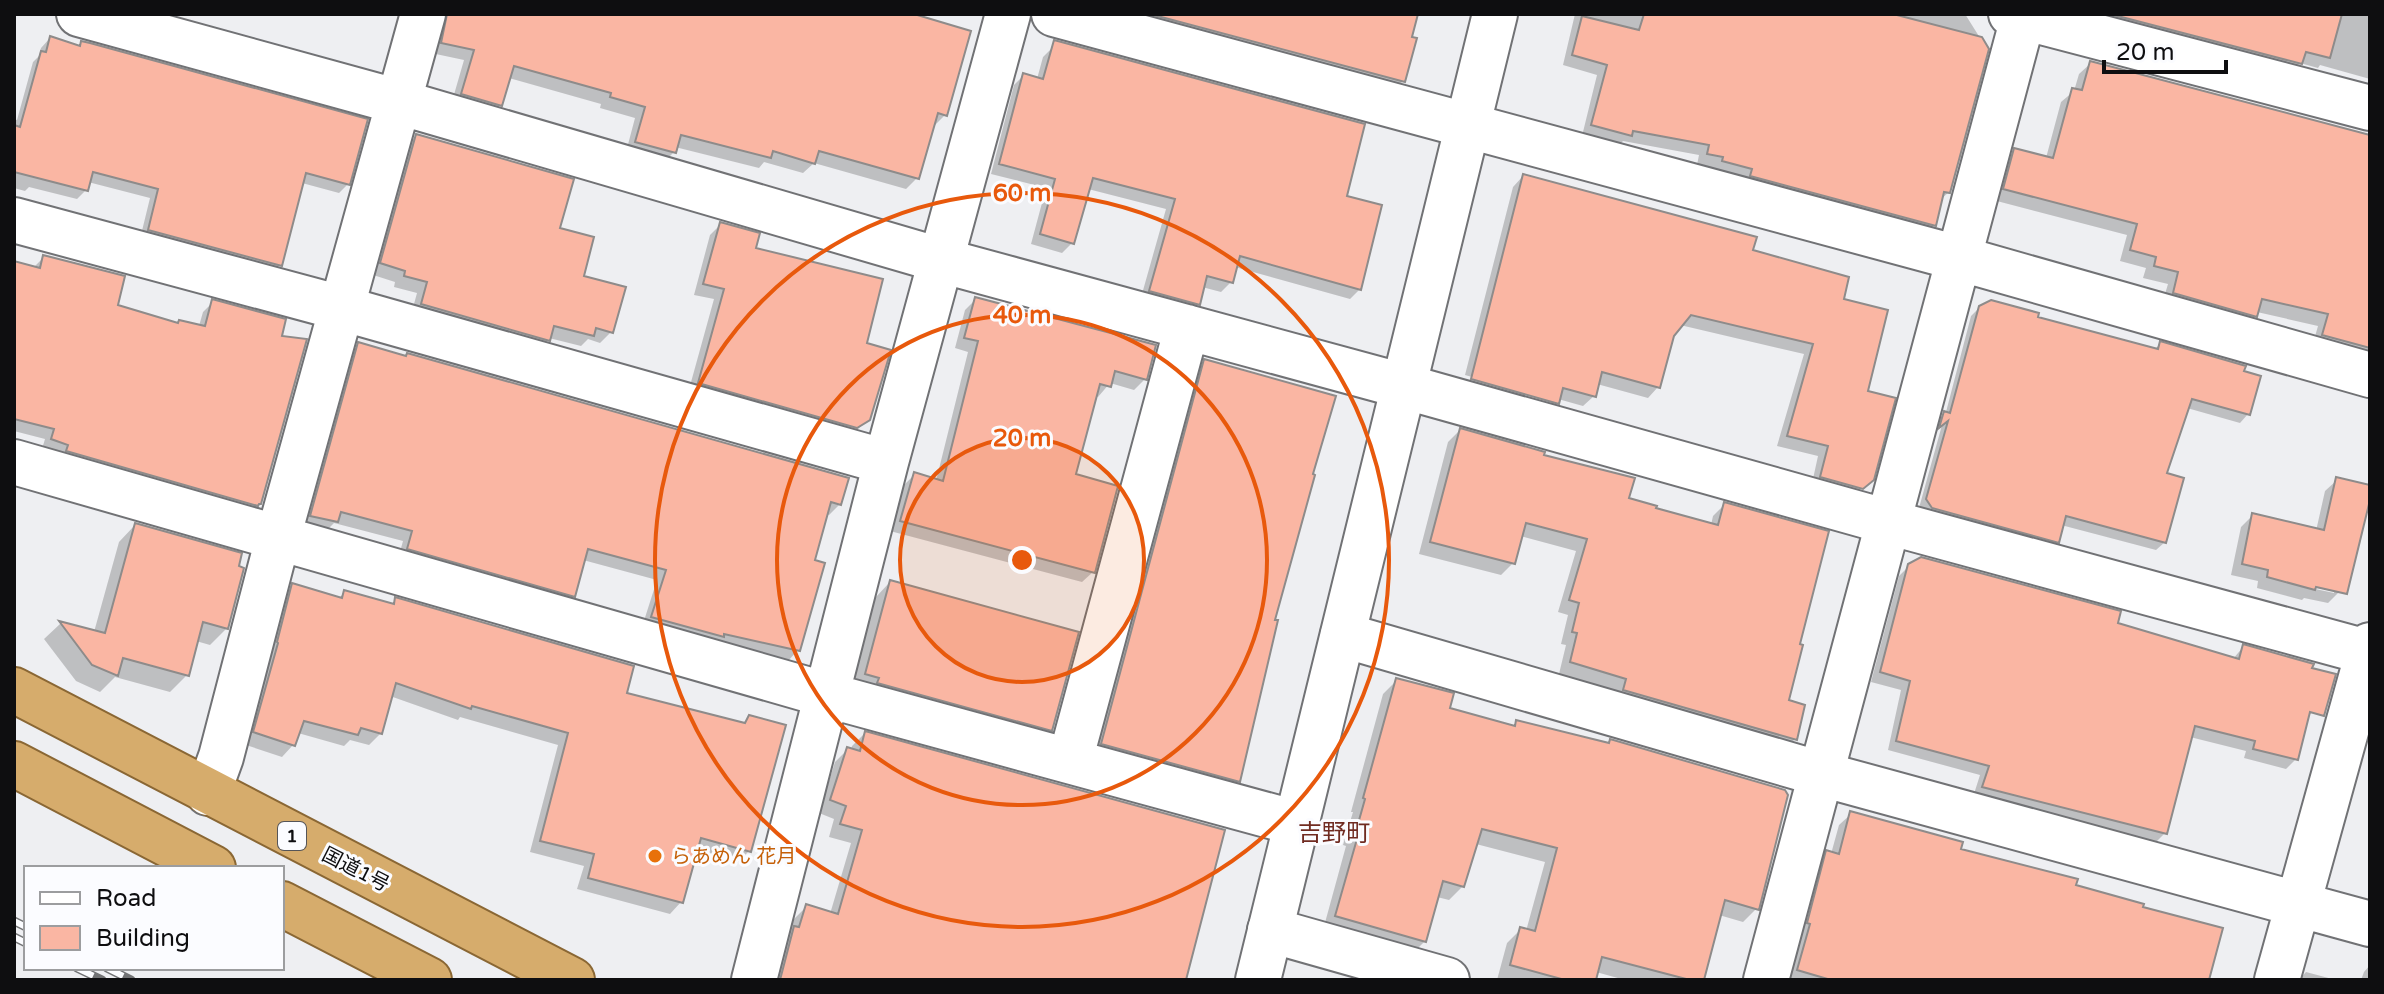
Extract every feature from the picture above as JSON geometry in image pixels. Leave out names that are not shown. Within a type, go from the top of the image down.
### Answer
[{"type":"highway","name":"国道1号","points":[[14,690],[572,980]]},
{"type":"highway","points":[[14,764],[209,866]]},
{"type":"highway","points":[[284,905],[429,980]]},
{"type":"street","points":[[79,14],[399,102],[940,260],[1888,522],[2369,650],[2277,980]]},
{"type":"street","points":[[208,793],[221,757],[278,538],[423,14]]},
{"type":"street","points":[[754,980],[886,462],[1008,14]]},
{"type":"street","points":[[1054,14],[1958,258],[2370,375]]},
{"type":"street","points":[[1258,980],[1495,14]]},
{"type":"street","points":[[1766,980],[1958,258],[2019,15],[2370,108]]},
{"type":"street","points":[[14,220],[341,308],[886,462]]},
{"type":"street","points":[[1070,761],[1187,327]]},
{"type":"street","points":[[14,462],[827,695],[1296,823]]},
{"type":"street","points":[[1343,635],[1821,774],[2370,924]]},
{"type":"street","points":[[1270,930],[1447,980]]},
{"type":"building","points":[[447,14],[914,14],[971,31],[947,116],[938,113],[919,179],[819,151],[815,164],[773,151],[771,158],[681,135],[676,153],[635,142],[645,107],[610,97],[611,93],[514,66],[502,106],[461,94],[474,50],[441,43]]},
{"type":"building","points":[[1150,14],[1418,14],[1412,37],[1417,38],[1405,82]]},
{"type":"building","points":[[1644,14],[1893,14],[1982,37],[1989,49],[1950,193],[1944,192],[1936,226],[1750,176],[1752,169],[1707,154],[1709,145],[1633,131],[1632,136],[1591,125],[1607,65],[1572,55],[1582,16],[1639,30]]},
{"type":"building","points":[[2110,14],[2342,14],[2330,58],[2306,52],[2302,64]]},
{"type":"building","points":[[50,36],[80,46],[81,41],[90,43],[368,119],[350,185],[306,173],[282,266],[148,230],[158,189],[93,172],[88,191],[14,172],[14,125],[20,127],[41,51],[46,52]]},
{"type":"building","points":[[1054,40],[1365,124],[1347,196],[1382,205],[1361,290],[1240,256],[1233,283],[1207,276],[1200,305],[1149,291],[1175,199],[1093,178],[1074,244],[1040,234],[1055,179],[999,164],[1023,73],[1043,79]]},
{"type":"building","points":[[2090,61],[2370,135],[2370,348],[2322,335],[2328,314],[2262,299],[2257,317],[2173,293],[2178,272],[2154,266],[2156,257],[2130,250],[2137,224],[2003,189],[2014,148],[2053,158],[2072,88],[2082,90]]},
{"type":"building","points":[[416,134],[574,179],[560,228],[594,237],[584,276],[626,287],[613,333],[596,328],[594,336],[554,326],[550,341],[421,304],[427,282],[404,276],[405,271],[380,263]]},
{"type":"building","points":[[1523,174],[1757,237],[1753,250],[1849,277],[1844,299],[1888,310],[1868,391],[1896,398],[1874,480],[1863,489],[1820,477],[1828,446],[1787,436],[1813,344],[1691,315],[1674,336],[1660,388],[1602,372],[1596,397],[1563,388],[1559,404],[1471,379]]},
{"type":"building","points":[[720,222],[760,233],[756,248],[883,279],[867,343],[891,350],[870,420],[857,428],[698,383],[724,289],[703,284]]},
{"type":"building","points":[[43,255],[125,276],[118,305],[178,323],[179,320],[205,326],[212,299],[286,319],[282,336],[307,339],[261,504],[258,506],[66,451],[68,445],[51,439],[54,429],[14,419],[14,261],[40,268]]},
{"type":"building","points":[[975,297],[1156,345],[1147,380],[1115,371],[1111,387],[1100,384],[1076,474],[1118,486],[1095,573],[900,521],[914,472],[943,481],[978,341],[964,338]]},
{"type":"building","points":[[1991,300],[2039,313],[2038,317],[2158,349],[2160,341],[2246,366],[2244,371],[2261,376],[2250,415],[2192,399],[2167,473],[2184,478],[2166,543],[2066,516],[2059,543],[1932,508],[1926,499],[1948,421],[1939,428],[1944,411],[1950,413],[1979,306]]},
{"type":"building","points":[[358,342],[406,356],[407,353],[849,478],[841,505],[831,502],[815,560],[825,563],[800,651],[724,634],[724,637],[651,617],[666,570],[588,549],[575,597],[407,549],[412,531],[341,512],[338,522],[310,516]]},
{"type":"building","points":[[1204,359],[1336,396],[1275,620],[1278,620],[1240,782],[1101,744]]},
{"type":"building","points":[[1460,428],[1545,452],[1544,455],[1635,478],[1629,498],[1656,508],[1718,525],[1724,502],[1829,531],[1789,700],[1805,705],[1797,740],[1623,690],[1626,679],[1570,662],[1577,633],[1572,632],[1579,603],[1569,600],[1587,539],[1526,523],[1515,564],[1430,542]]},
{"type":"building","points":[[2336,477],[2370,485],[2370,500],[2347,594],[2316,587],[2315,590],[2267,577],[2268,570],[2242,564],[2252,513],[2324,530]]},
{"type":"building","points":[[135,523],[242,553],[239,566],[244,568],[228,629],[203,622],[189,676],[123,658],[118,676],[92,665],[59,621],[105,633]]},
{"type":"building","points":[[1921,557],[2121,611],[2118,623],[2239,659],[2243,644],[2314,664],[2312,668],[2336,674],[2324,716],[2310,712],[2298,760],[2253,749],[2255,741],[2195,726],[2167,834],[1982,787],[1989,766],[1896,741],[1910,681],[1880,672],[1908,564]]},
{"type":"building","points":[[890,580],[1079,632],[1052,731],[877,683],[879,678],[865,674]]},
{"type":"building","points":[[292,583],[342,598],[344,590],[394,604],[395,597],[634,666],[627,693],[745,723],[749,715],[786,725],[751,852],[701,838],[683,903],[588,878],[594,854],[540,841],[568,733],[472,706],[471,709],[396,683],[382,734],[361,728],[358,735],[304,721],[295,746],[253,732]]},
{"type":"building","points":[[1396,678],[1454,693],[1450,708],[1515,726],[1516,720],[1609,743],[1610,739],[1785,790],[1788,795],[1759,910],[1725,900],[1704,980],[1690,980],[1602,957],[1596,980],[1565,980],[1510,965],[1520,927],[1535,931],[1557,848],[1482,829],[1464,887],[1443,881],[1426,942],[1335,916]]},
{"type":"building","points":[[865,731],[1225,830],[1186,980],[780,980],[794,926],[799,927],[806,904],[838,914],[862,830],[840,824],[846,806],[830,800],[847,747],[860,751]]},
{"type":"building","points":[[1850,811],[1963,842],[1961,849],[2078,879],[2076,885],[2223,928],[2209,980],[1831,980],[1797,970],[1826,850],[1839,854]]},
{"type":"railway","points":[[14,921],[24,926]]},
{"type":"railway","points":[[14,937],[24,942]]},
{"type":"railway","points":[[81,970],[102,980]]},
{"type":"railway","points":[[111,970],[131,980]]},
{"type":"place","name":"らあめん 花月","points":[[655,856]]},
{"type":"district","name":"吉野町","points":[[1334,833]]}]
